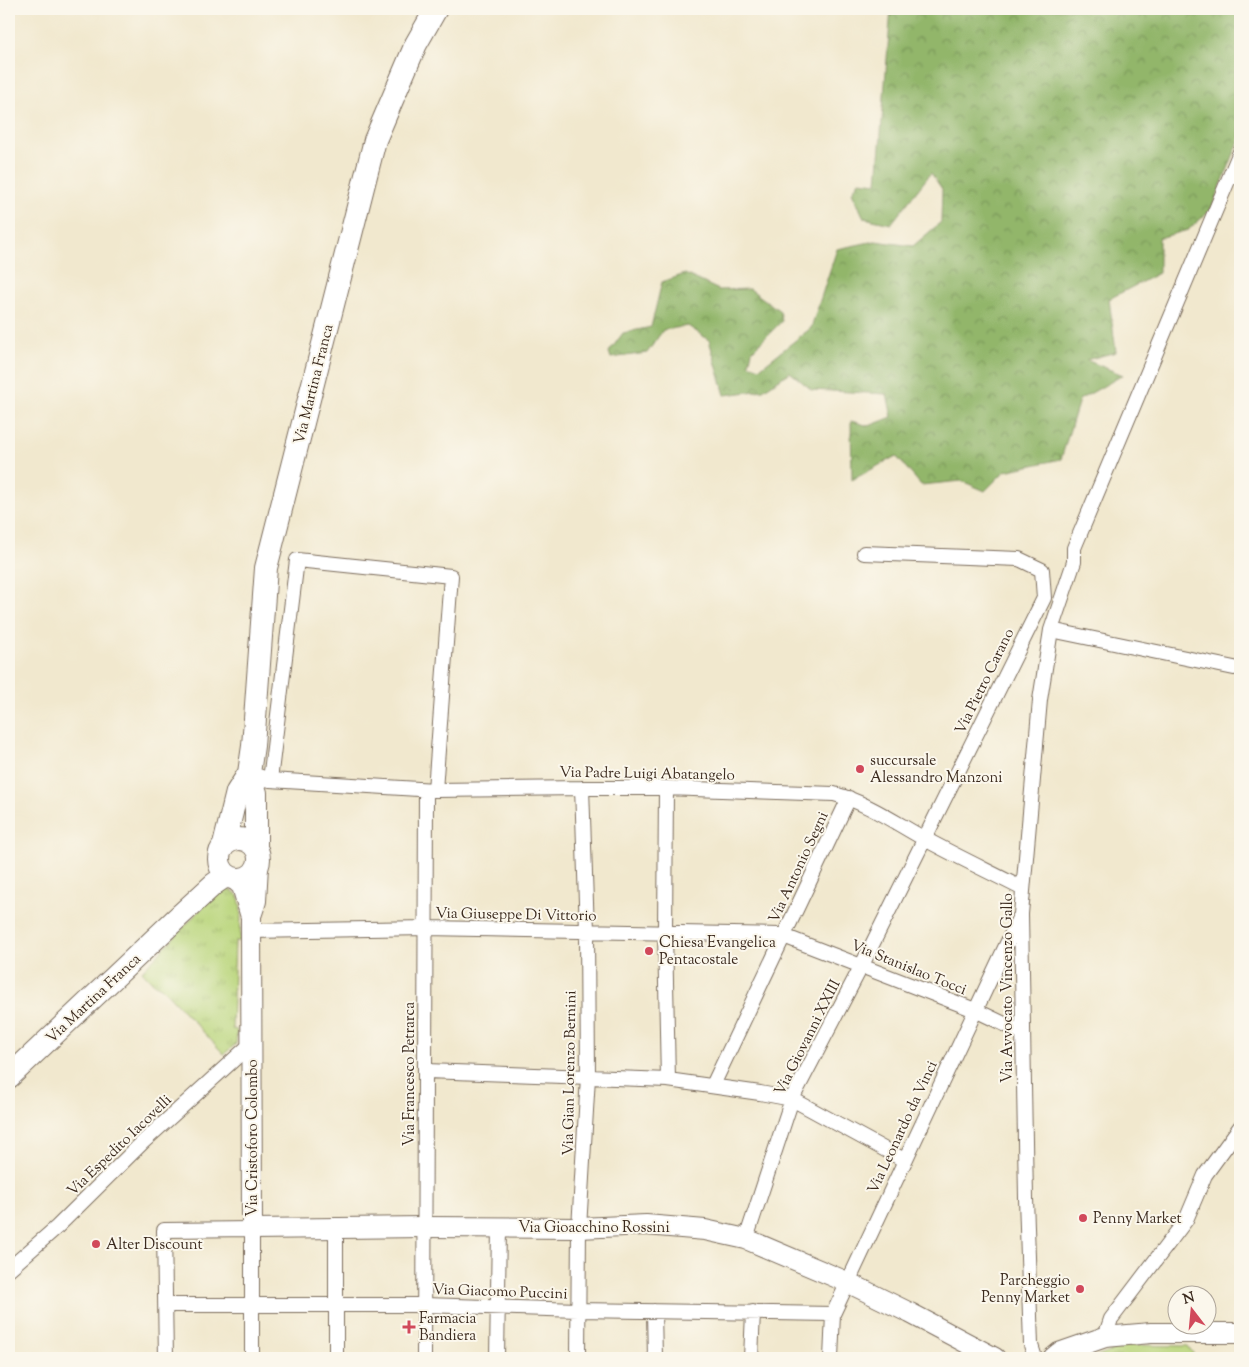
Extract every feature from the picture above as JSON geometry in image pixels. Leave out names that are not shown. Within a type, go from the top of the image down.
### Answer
[{"type":"main road","name":"Via Martina Franca","points":[[9,1077],[176,918],[226,863],[237,792],[249,773],[253,746],[266,568],[374,140],[416,44],[436,9]]},
{"type":"main road","name":"Via Martina Franca","points":[[249,773],[256,793],[257,857]]},
{"type":"main road","points":[[240,839],[252,843],[257,857],[254,871],[245,878],[226,863],[229,841],[240,839]]},
{"type":"street","name":"Via Avvocato Vincenzo Gallo","points":[[1035,1358],[1031,1345],[1026,1198],[1021,914],[1040,700],[1051,630],[1074,562],[1074,548],[1240,152]]},
{"type":"street","name":"Via Pietro Carano","points":[[862,966],[1044,598],[1042,570],[1019,559],[864,553]]},
{"type":"street","name":"Via Francesco Petrarca","points":[[270,780],[297,560],[452,576],[430,790],[427,928],[426,1305],[424,1358]]},
{"type":"street","points":[[1051,630],[1234,668]]},
{"type":"street","name":"Via Padre Luigi Abatangelo","points":[[249,773],[270,780],[430,790],[666,788],[834,794],[849,798],[924,839],[1023,889]]},
{"type":"street","name":"Via Gian Lorenzo Bernini","points":[[578,1358],[579,1228],[588,1077],[582,788]]},
{"type":"street","points":[[666,788],[665,933],[668,1080]]},
{"type":"street","name":"Via Antonio Segni","points":[[713,1085],[782,935],[849,798]]},
{"type":"street","name":"Via Cristoforo Colombo","points":[[252,1358],[251,924],[256,901],[257,857]]},
{"type":"street","name":"Via Cristoforo Colombo","points":[[226,863],[242,886],[251,924]]},
{"type":"street","name":"Via Leonardo da Vinci","points":[[831,1358],[833,1314],[1021,914]]},
{"type":"street","name":"Via Giuseppe Di Vittorio","points":[[251,924],[782,935]]},
{"type":"street","name":"Via Stanislao Tocci","points":[[782,935],[975,1010],[1023,1033]]},
{"type":"street","name":"Via Giovanni XXIII","points":[[746,1239],[792,1099],[862,966]]},
{"type":"street","name":"Via Espedito Iacovelli","points":[[9,1269],[57,1226],[143,1142],[251,1044]]},
{"type":"street","points":[[426,1071],[668,1080],[713,1085],[792,1099],[904,1160]]},
{"type":"street","points":[[1076,1358],[1105,1337],[1111,1319],[1186,1220],[1205,1175],[1240,1127]]},
{"type":"street","name":"Via Gioacchino Rossini","points":[[166,1305],[164,1230],[336,1229],[425,1226],[579,1228],[646,1225],[705,1230],[746,1239],[847,1282],[910,1312],[995,1358]]},
{"type":"street","points":[[497,1358],[499,1227]]},
{"type":"street","points":[[336,1229],[336,1358]]},
{"type":"street","points":[[166,1305],[166,1358]]},
{"type":"street","name":"Via Giacomo Puccini","points":[[166,1305],[426,1305],[578,1310],[833,1314]]},
{"type":"street","points":[[654,1311],[655,1358]]},
{"type":"street","points":[[751,1358],[753,1312]]},
{"type":"street","points":[[1052,1358],[1059,1353],[1105,1337],[1151,1333],[1240,1333]]},
{"type":"green space","points":[[891,9],[1240,9],[1240,139],[1211,210],[1188,230],[1159,238],[1159,273],[1109,299],[1116,352],[1086,360],[1123,375],[1079,400],[1061,459],[1005,471],[985,491],[962,481],[921,485],[896,456],[852,480],[851,421],[869,426],[892,417],[887,394],[812,390],[790,372],[763,390],[725,395],[709,340],[688,326],[663,330],[647,353],[611,358],[609,352],[623,333],[651,327],[662,282],[685,274],[719,290],[750,289],[780,311],[782,321],[752,351],[749,364],[760,368],[811,328],[837,249],[875,241],[913,246],[941,222],[942,189],[931,173],[891,224],[864,218],[852,192],[859,181],[877,183]]},
{"type":"green space","points":[[224,888],[238,896],[241,918],[240,941],[235,941],[232,1029],[237,1030],[236,1044],[224,1054],[161,987],[153,983],[142,971],[219,890]]},
{"type":"green space","points":[[1126,1345],[1188,1346],[1196,1358],[1095,1358]]},
{"type":"place","name":"succursale Alessandro Manzoni","points":[[860,769]]},
{"type":"place","name":"Chiesa Evangelica Pentacostale","points":[[649,951]]},
{"type":"place","name":"Penny Market","points":[[1083,1218]]},
{"type":"place","name":"Alter Discount","points":[[96,1244]]},
{"type":"place","name":"Parcheggio Penny Market","points":[[1080,1289]]},
{"type":"place","name":"Farmacia Bandiera","points":[[409,1327]]}]
